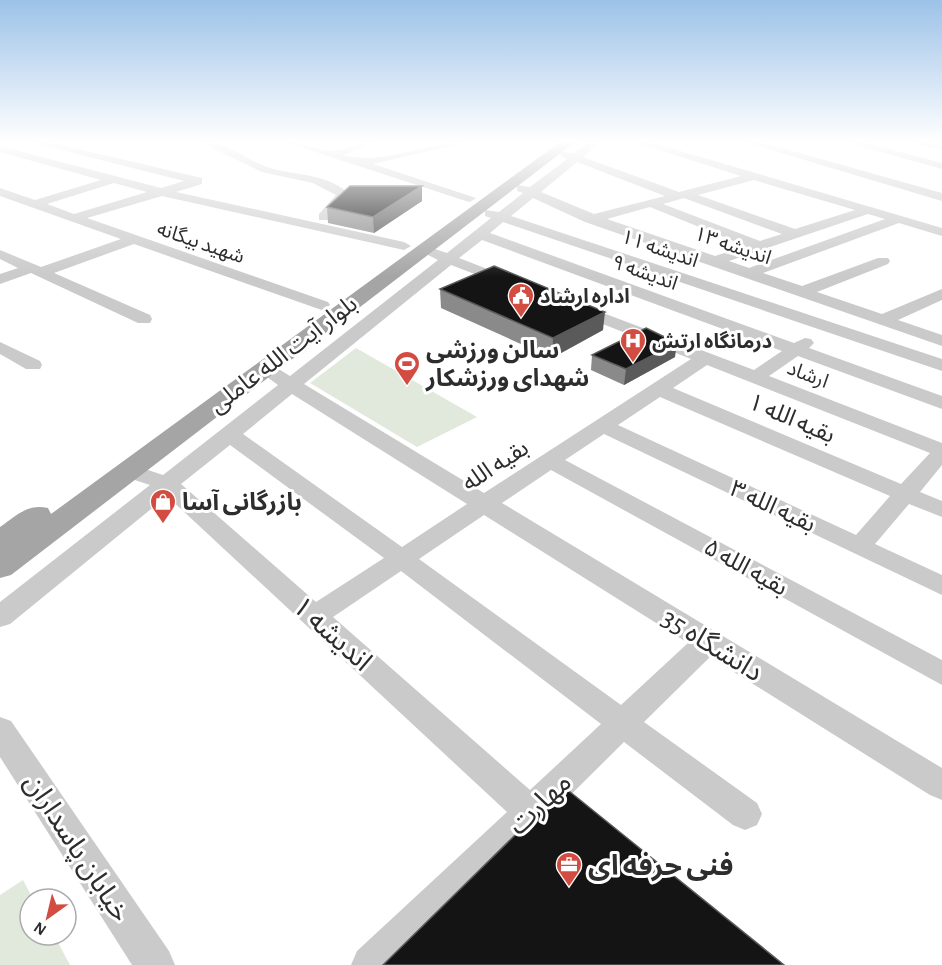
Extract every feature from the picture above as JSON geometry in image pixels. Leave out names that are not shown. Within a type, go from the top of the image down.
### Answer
[{"type":"main road","name":"بلوار آیت‌ الله عاملی","points":[[0,567],[265,369],[413,248],[467,200],[490,187]]},
{"type":"main road","name":"بلوار آیت‌ الله عاملی","points":[[467,200],[505,187]]},
{"type":"main road","name":"بلوار آیت‌ الله عاملی","points":[[5,532],[322,305],[413,248]]},
{"type":"street","points":[[35,204],[89,187]]},
{"type":"street","points":[[141,187],[413,248],[449,259],[527,289]]},
{"type":"street","points":[[74,218],[178,187]]},
{"type":"street","points":[[314,227],[348,194],[342,187]]},
{"type":"street","name":"اندیشه ۱۱","points":[[430,187],[467,200],[500,216],[942,365]]},
{"type":"street","name":"اندیشه ۱۳","points":[[518,187],[533,191],[593,218],[942,341]]},
{"type":"street","points":[[0,617],[449,259],[536,187]]},
{"type":"street","points":[[661,187],[795,234]]},
{"type":"street","points":[[544,231],[712,187]]},
{"type":"street","points":[[791,187],[942,231]]},
{"type":"street","points":[[824,197],[854,187]]},
{"type":"street","points":[[907,187],[942,197]]},
{"type":"street","name":"شهید بیگانه","points":[[0,192],[322,305]]},
{"type":"street","points":[[413,195],[467,200]]},
{"type":"street","points":[[650,203],[759,246]]},
{"type":"street","points":[[714,261],[868,210]]},
{"type":"street","points":[[749,273],[899,219]]},
{"type":"street","name":"اندیشه ۹","points":[[479,234],[942,403]]},
{"type":"street","points":[[0,279],[37,270],[134,239]]},
{"type":"street","points":[[0,254],[144,319]]},
{"type":"street","points":[[802,292],[883,261]]},
{"type":"street","points":[[883,320],[942,294]]},
{"type":"street","name":"ارشاد","points":[[560,302],[942,451]]},
{"type":"street","points":[[755,378],[853,310]]},
{"type":"street","points":[[0,347],[33,365]]},
{"type":"street","name":"بقیه الله","points":[[315,616],[705,358]]},
{"type":"street","name":"دانشگاه 35","points":[[265,369],[942,785]]},
{"type":"street","name":"بقیه الله ۱","points":[[659,389],[942,510]]},
{"type":"street","name":"بقیه الله ۳","points":[[604,426],[942,586]]},
{"type":"street","points":[[229,434],[402,559],[745,814]]},
{"type":"street","points":[[859,547],[942,451]]},
{"type":"street","name":"بقیه الله ۵","points":[[550,461],[942,674]]},
{"type":"street","name":"اندیشه ۱","points":[[128,470],[166,484],[530,811]]},
{"type":"street","name":"مهارت","points":[[370,965],[708,641]]},
{"type":"street","name":"خیابان پاسداران","points":[[0,730],[155,965]]},
{"type":"shaded area","points":[[356,348],[477,417],[417,447],[310,383]]},
{"type":"shaded area","points":[[23,880],[27,887],[18,887],[18,947],[60,947],[70,965],[0,965],[0,895]]},
{"type":"building","points":[[349,187],[420,187],[373,217],[327,207]]},
{"type":"building","points":[[494,266],[605,312],[553,338],[440,289]]},
{"type":"building","points":[[646,328],[677,343],[626,369],[592,355]]},
{"type":"building","name":"فنی حرفه ای","points":[[564,787],[784,965],[383,965]]},
{"type":"place","name":"اداره ارشاد","points":[[521,319]]},
{"type":"place","name":"درمانگاه ارتش","points":[[633,364]]},
{"type":"place","name":"سالن ورزشی شهدای ورزشکار","points":[[407,387]]},
{"type":"place","name":"بازرگانی آسا","points":[[163,525]]},
{"type":"place","name":"فنی حرفه ای","points":[[569,888]]}]
